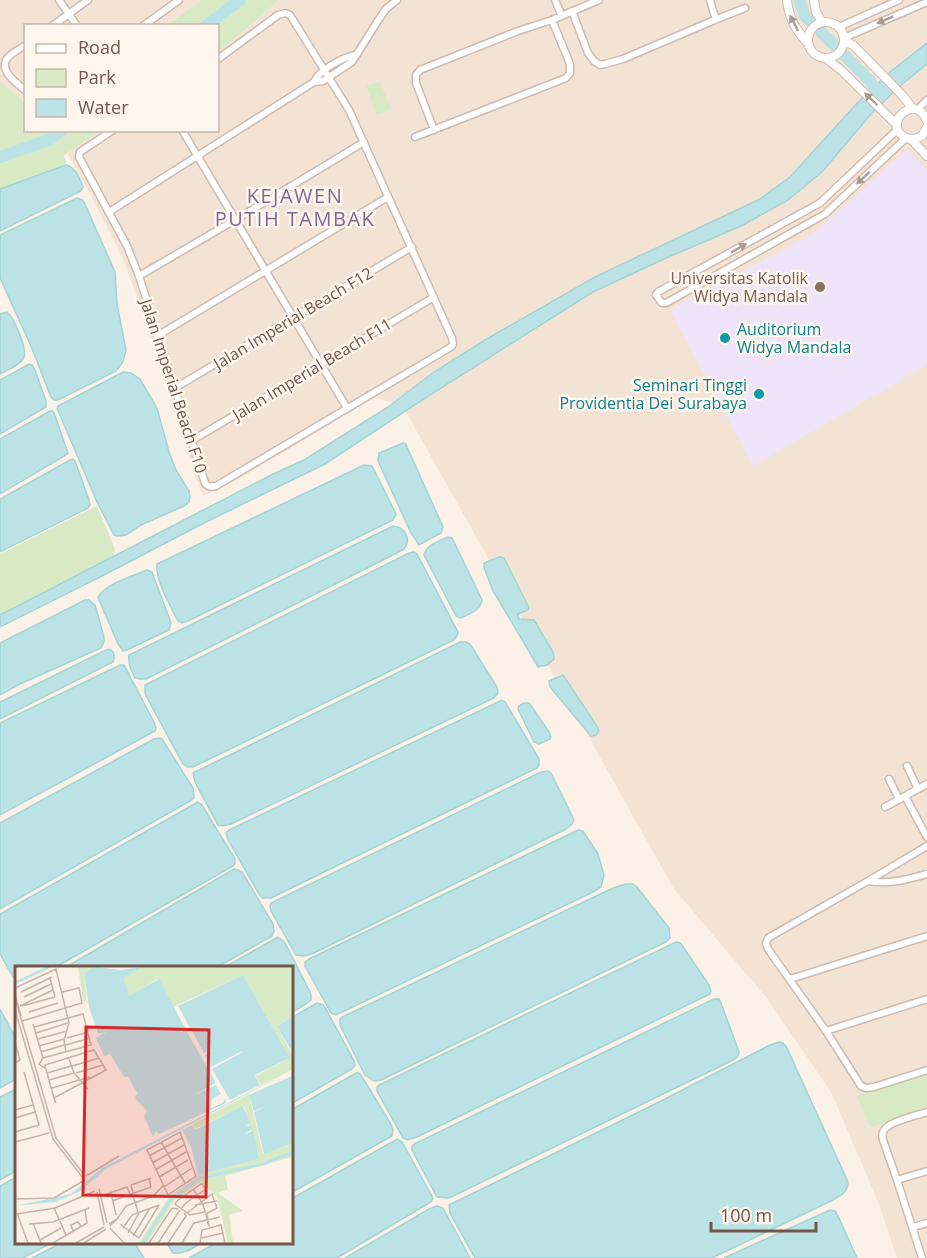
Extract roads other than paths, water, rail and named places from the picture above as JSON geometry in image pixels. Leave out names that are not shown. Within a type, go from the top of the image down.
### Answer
[{"type":"street","points":[[59,0],[76,24]]},
{"type":"street","points":[[55,24],[88,0]]},
{"type":"street","points":[[146,24],[179,0]]},
{"type":"street","points":[[314,81],[323,81],[352,62],[386,9],[398,0]]},
{"type":"street","points":[[555,0],[562,16]]},
{"type":"street","points":[[434,130],[416,83],[415,78],[420,70],[599,0]]},
{"type":"street","points":[[710,0],[717,19]]},
{"type":"street","points":[[787,0],[789,16],[813,54],[826,58],[837,55],[844,40],[839,27],[834,23],[822,22],[811,29],[807,42]]},
{"type":"street","points":[[814,0],[816,12],[822,22]]},
{"type":"street","points":[[839,27],[899,0]]},
{"type":"street","points":[[844,40],[927,2]]},
{"type":"street","points":[[572,11],[588,52],[594,61],[606,64],[745,9]]},
{"type":"street","points":[[219,58],[278,15],[285,13],[290,15],[349,110],[434,297]]},
{"type":"street","points":[[415,137],[566,78],[570,73],[570,64],[552,20]]},
{"type":"street","points":[[844,40],[853,45],[927,119]]},
{"type":"street","points":[[24,46],[6,59],[4,66],[5,72],[24,89]]},
{"type":"street","points":[[109,212],[314,81],[317,75],[324,70],[348,56],[356,55]]},
{"type":"street","points":[[826,58],[887,115],[901,134],[927,156]]},
{"type":"street","points":[[927,100],[915,109],[901,113],[897,120],[897,127],[820,203],[656,295],[662,303],[666,303],[825,214],[908,139],[922,136],[927,127]]},
{"type":"street","name":"Jalan Imperial Beach F10","points":[[110,132],[80,152],[80,160],[127,246],[139,276],[207,486],[212,487],[448,349],[453,344],[452,338],[434,297]]},
{"type":"street","points":[[183,132],[347,408]]},
{"type":"street","points":[[139,276],[364,142]]},
{"type":"street","points":[[158,336],[388,197]]},
{"type":"street","points":[[773,229],[779,239]]},
{"type":"street","name":"Jalan Imperial Beach F12","points":[[175,388],[412,247]]},
{"type":"street","name":"Jalan Imperial Beach F11","points":[[191,441],[434,297]]},
{"type":"street","points":[[907,766],[918,789]]},
{"type":"street","points":[[889,779],[927,837]]},
{"type":"street","points":[[885,807],[927,783]]},
{"type":"street","points":[[927,846],[768,938],[766,943],[826,1031],[858,1083],[864,1087],[874,1087],[927,1070]]},
{"type":"street","points":[[868,881],[897,882],[927,874]]},
{"type":"street","points":[[790,979],[927,936]]},
{"type":"street","points":[[826,1031],[927,999]]},
{"type":"street","points":[[922,1258],[883,1140],[883,1131],[888,1125],[927,1112]]},
{"type":"street","points":[[897,1180],[927,1171]]},
{"type":"street","points":[[913,1227],[927,1223]]},
{"type":"water","points":[[927,43],[927,64],[872,113],[822,172],[788,200],[741,226],[593,292],[325,464],[0,627],[0,615],[304,460],[388,407],[434,372],[595,277],[760,199],[790,177],[860,100],[890,72]]},
{"type":"water","points":[[66,165],[73,168],[77,174],[83,187],[81,191],[0,231],[0,189]]},
{"type":"water","points":[[77,198],[84,202],[115,272],[117,304],[126,350],[123,362],[116,371],[54,400],[0,278],[0,235]]},
{"type":"water","points":[[7,312],[19,333],[24,347],[24,357],[17,365],[0,374],[0,314]]},
{"type":"water","points":[[29,364],[35,370],[46,407],[0,434],[0,380]]},
{"type":"water","points":[[123,372],[131,373],[140,379],[157,408],[169,452],[190,497],[189,502],[184,506],[141,525],[126,535],[117,536],[114,535],[97,502],[57,408]]},
{"type":"water","points":[[50,411],[54,413],[68,453],[0,494],[0,439]]},
{"type":"water","points":[[403,443],[406,444],[443,527],[441,533],[419,545],[411,533],[378,461],[379,453]]},
{"type":"water","points":[[73,459],[89,500],[88,508],[0,552],[0,499]]},
{"type":"water","points":[[364,465],[372,466],[396,514],[393,520],[188,621],[182,623],[178,621],[158,578],[157,564]]},
{"type":"water","points":[[393,526],[401,529],[406,535],[407,543],[403,550],[146,679],[135,678],[129,664],[129,655]]},
{"type":"water","points":[[448,537],[452,538],[482,600],[477,609],[460,618],[456,616],[424,555],[430,546]]},
{"type":"water","points":[[414,552],[458,632],[454,640],[193,767],[183,764],[145,694],[145,685]]},
{"type":"water","points":[[499,557],[504,558],[529,608],[518,614],[519,619],[534,620],[553,652],[554,659],[547,665],[538,667],[492,589],[484,563]]},
{"type":"water","points":[[147,570],[152,572],[171,623],[169,630],[123,651],[98,597],[113,584]]},
{"type":"water","points":[[85,600],[95,605],[104,637],[101,648],[0,695],[0,643]]},
{"type":"water","points":[[460,642],[470,644],[497,687],[498,693],[494,698],[231,824],[218,825],[195,782],[193,773]]},
{"type":"water","points":[[108,649],[114,654],[113,662],[0,719],[0,702]]},
{"type":"water","points":[[124,665],[154,722],[155,731],[0,815],[0,723]]},
{"type":"water","points":[[563,675],[597,726],[599,731],[596,735],[591,736],[550,687],[549,681]]},
{"type":"water","points":[[502,700],[539,759],[537,768],[271,898],[263,898],[259,894],[228,840],[226,833],[229,830]]},
{"type":"water","points":[[524,703],[530,704],[549,732],[550,739],[539,744],[534,742],[518,709]]},
{"type":"water","points":[[160,738],[193,788],[194,798],[0,909],[0,823],[154,739]]},
{"type":"water","points":[[548,771],[574,820],[566,829],[314,953],[305,956],[296,955],[271,911],[271,903],[541,772]]},
{"type":"water","points":[[198,802],[235,859],[233,866],[58,966],[15,966],[15,980],[0,954],[0,914]]},
{"type":"water","points":[[578,830],[583,831],[598,854],[604,875],[601,887],[336,1015],[331,1013],[305,966],[305,962],[309,959]]},
{"type":"water","points":[[234,869],[242,872],[273,924],[272,936],[219,966],[68,966]]},
{"type":"water","points":[[633,884],[637,887],[669,928],[670,938],[666,942],[381,1080],[374,1081],[365,1075],[340,1025],[342,1017],[613,888]]},
{"type":"water","points":[[278,937],[285,943],[311,994],[311,1000],[292,1012],[292,966],[227,966]]},
{"type":"water","points":[[676,942],[682,945],[709,985],[710,994],[417,1137],[407,1140],[403,1138],[377,1091],[379,1085]]},
{"type":"water","points":[[714,999],[719,999],[721,1003],[739,1052],[733,1060],[449,1198],[437,1197],[412,1150],[414,1144]]},
{"type":"water","points":[[317,1003],[323,1005],[355,1065],[352,1069],[292,1103],[292,1017]]},
{"type":"water","points":[[0,1009],[15,1037],[15,1080],[0,1088]]},
{"type":"water","points":[[779,1042],[786,1046],[848,1182],[847,1189],[840,1196],[712,1258],[475,1258],[450,1213],[449,1205]]},
{"type":"water","points":[[359,1073],[391,1124],[392,1136],[292,1192],[292,1109]]},
{"type":"water","points":[[15,1090],[15,1172],[0,1180],[0,1097]]},
{"type":"water","points":[[397,1139],[402,1142],[433,1198],[431,1202],[337,1258],[189,1258],[216,1243],[292,1243],[292,1198]]},
{"type":"water","points":[[15,1178],[15,1243],[51,1243],[23,1258],[0,1258],[0,1186]]},
{"type":"water","points":[[437,1206],[443,1208],[470,1258],[345,1258],[429,1209]]},
{"type":"water","points":[[830,1210],[835,1211],[838,1216],[857,1258],[724,1258]]},
{"type":"water","points":[[61,1243],[135,1243],[144,1258],[32,1258]]},
{"type":"water","points":[[167,1243],[201,1243],[181,1253],[173,1253]]},
{"type":"waterway","points":[[209,24],[240,0]]},
{"type":"waterway","points":[[799,0],[805,16],[870,81],[878,92]]},
{"type":"waterway","points":[[0,157],[49,140],[59,132]]},
{"type":"place","name":"Universitas Katolik Widya Mandala","points":[[820,287]]},
{"type":"place","name":"Auditorium Widya Mandala","points":[[725,338]]},
{"type":"place","name":"Seminari Tinggi Providentia Dei Surabaya","points":[[759,394]]},
{"type":"district","name":"KEJAWEN PUTIH TAMBAK","points":[[295,206]]}]
